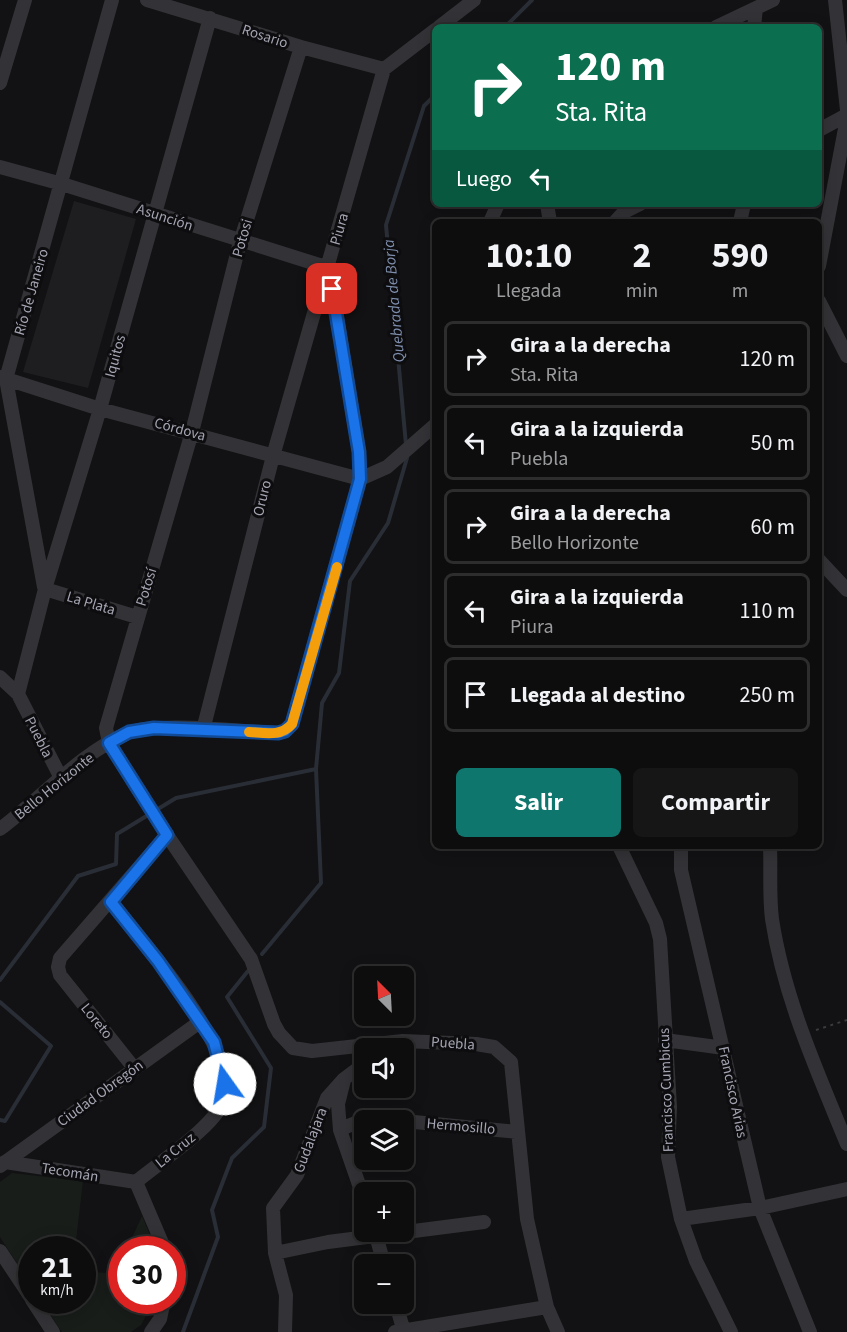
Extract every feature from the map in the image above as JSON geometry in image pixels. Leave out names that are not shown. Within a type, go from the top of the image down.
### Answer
[{"type":"street","points":[[0,83],[25,0]]},
{"type":"street","name":"Río de Janeiro","points":[[45,589],[3,378],[62,183],[112,0]]},
{"type":"street","name":"Rosario","points":[[147,0],[301,47],[384,69]]},
{"type":"street","points":[[443,24],[474,0]]},
{"type":"street","points":[[723,24],[773,0]]},
{"type":"street","points":[[835,0],[847,110]]},
{"type":"street","points":[[754,24],[756,8]]},
{"type":"street","name":"Iquitos","points":[[18,694],[45,589],[100,409],[210,18]]},
{"type":"street","points":[[384,69],[432,32]]},
{"type":"street","name":"Potosi","points":[[192,432],[240,242],[301,47]]},
{"type":"street","name":"Piura","points":[[285,731],[292,724],[360,479],[359,452],[328,268],[384,69]]},
{"type":"street","points":[[822,128],[847,116]]},
{"type":"street","points":[[822,250],[847,116]]},
{"type":"street","name":"Asunción","points":[[0,167],[62,183],[240,242],[328,268]]},
{"type":"street","name":"Oruro","points":[[202,730],[273,456],[328,268]]},
{"type":"street","points":[[822,307],[847,356]]},
{"type":"street","name":"Córdova","points":[[3,378],[100,409],[360,479]]},
{"type":"street","points":[[360,479],[387,467],[432,428]]},
{"type":"street","name":"Potosí","points":[[109,743],[106,728],[110,710],[192,432]]},
{"type":"street","points":[[822,563],[847,590]]},
{"type":"street","name":"La Plata","points":[[45,589],[137,617]]},
{"type":"street","name":"Puebla","points":[[0,677],[18,694],[61,778]]},
{"type":"street","name":"Bello Horizonte","points":[[0,829],[61,778],[109,743],[129,732],[154,728],[285,731]]},
{"type":"street","name":"Puebla","points":[[109,743],[167,835],[251,959],[274,1024],[286,1042],[293,1048],[312,1051],[354,1046]]},
{"type":"street","points":[[111,902],[167,835]]},
{"type":"street","name":"Francisco Cumbicus","points":[[620,849],[656,923],[660,939],[664,1040],[670,1107],[668,1157],[681,1219],[696,1260],[731,1332]]},
{"type":"street","name":"Francisco Arias","points":[[681,849],[681,870],[760,1208],[810,1332]]},
{"type":"street","points":[[770,849],[772,918],[802,1035],[847,1144]]},
{"type":"street","name":"Loreto","points":[[111,902],[60,958],[58,967],[60,975],[134,1068]]},
{"type":"street","name":"La Cruz","points":[[111,902],[201,1021],[214,1042],[221,1062],[225,1097],[207,1124],[136,1182]]},
{"type":"street","name":"Ciudad Obregón","points":[[3,1164],[201,1021]]},
{"type":"street","points":[[664,1040],[724,1048]]},
{"type":"street","name":"Puebla","points":[[414,1041],[476,1044],[501,1051],[511,1062],[514,1072],[527,1219],[547,1307],[558,1332]]},
{"type":"street","name":"Gudalajara","points":[[285,1332],[286,1295],[275,1253],[273,1208],[297,1175],[322,1106],[344,1079],[354,1072]]},
{"type":"street","points":[[344,1079],[338,1104],[340,1130],[358,1182]]},
{"type":"street","name":"Hermosillo","points":[[340,1130],[354,1122]]},
{"type":"street","name":"Hermosillo","points":[[414,1122],[518,1132]]},
{"type":"street","name":"Tecomán","points":[[3,1164],[136,1182]]},
{"type":"street","points":[[136,1182],[159,1236]]},
{"type":"street","points":[[681,1219],[760,1208],[847,1189]]},
{"type":"street","points":[[414,1229],[484,1222]]},
{"type":"street","points":[[275,1253],[354,1237]]},
{"type":"street","points":[[0,1251],[18,1279]]},
{"type":"street","points":[[398,1314],[401,1331],[547,1307]]},
{"type":"street","points":[[41,1314],[52,1332]]},
{"type":"street","points":[[151,1332],[161,1314]]},
{"type":"path","points":[[802,1035],[847,1020]]},
{"type":"shaded area","points":[[74,201],[136,219],[88,388],[23,372]]},
{"type":"shaded area","points":[[12,1173],[83,1181],[77,1236],[18,1236],[18,1265],[0,1237],[0,1182]]},
{"type":"shaded area","points":[[142,1216],[150,1236],[133,1236]]},
{"type":"shaded area","points":[[96,1272],[108,1273],[108,1314],[147,1314],[141,1325],[131,1332],[62,1332],[50,1314],[96,1314]]},
{"type":"waterway","name":"Quebrada de Borja","points":[[508,24],[532,0]]},
{"type":"waterway","name":"Quebrada de Borja","points":[[406,445],[386,225],[424,106],[432,98]]},
{"type":"waterway","name":"Quebrada de Borja","points":[[262,954],[321,883],[316,769],[322,703],[339,673],[350,581],[388,523],[407,458]]},
{"type":"waterway","points":[[0,980],[78,876],[116,864],[117,834],[176,798],[316,769]]},
{"type":"waterway","points":[[183,1332],[218,1237],[212,1210],[232,1158],[264,1127],[271,1068],[227,997],[248,971]]},
{"type":"waterway","points":[[0,1002],[51,1046],[5,1121],[0,1120]]},
{"type":"slow traffic","points":[[249,732],[278,733],[285,731],[292,724],[337,567]]},
{"type":"route","points":[[225,1084],[214,1042],[158,961],[111,902],[167,835],[109,743],[129,732],[154,728],[278,733],[285,731],[292,724],[360,479],[359,452],[332,289]]}]
